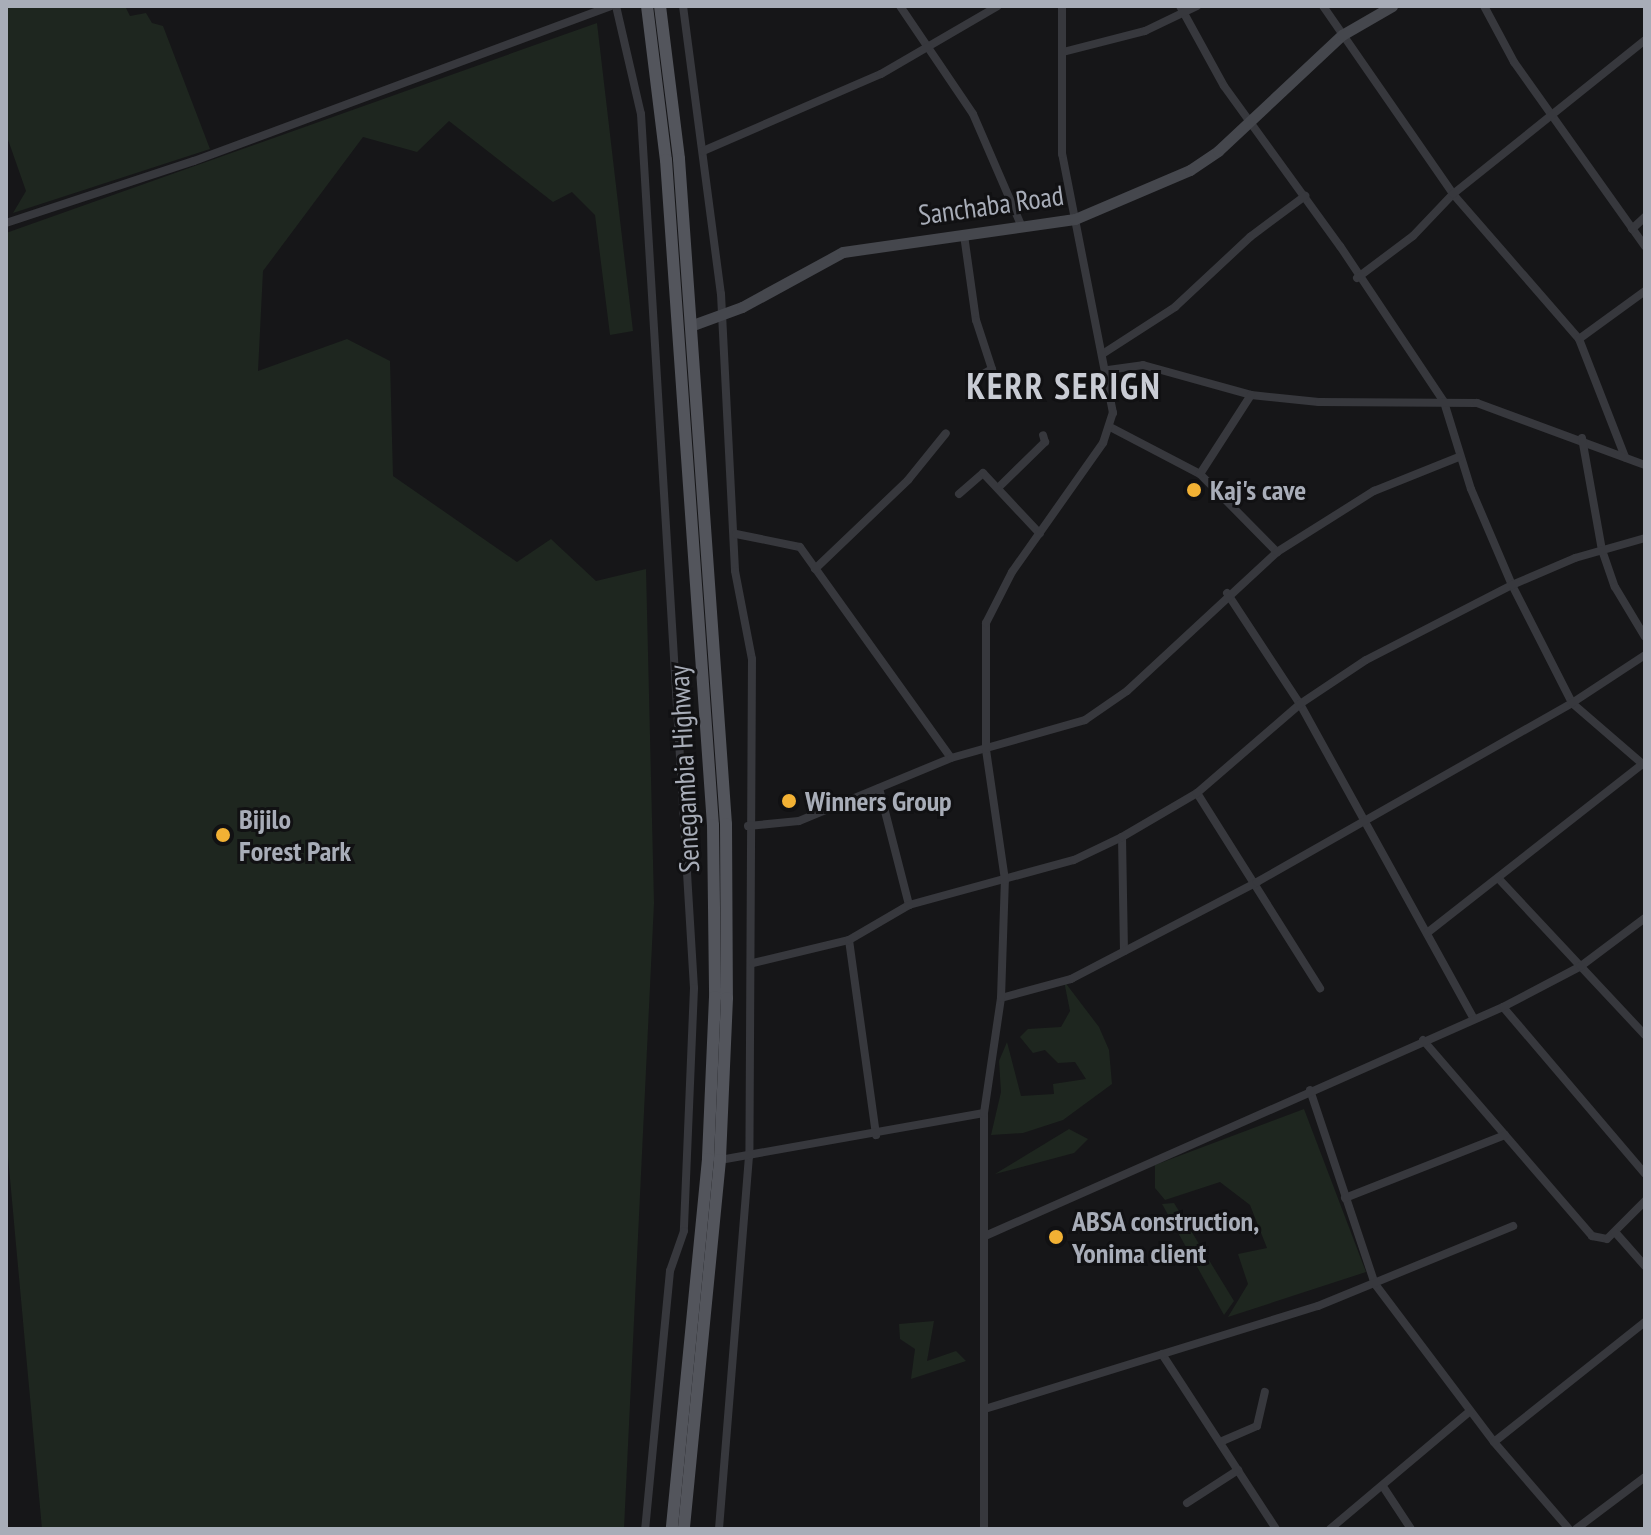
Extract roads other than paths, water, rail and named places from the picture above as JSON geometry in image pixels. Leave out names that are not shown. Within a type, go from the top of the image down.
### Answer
[{"type":"main road","name":"Senegambia Highway","points":[[647,6],[666,160],[713,825],[715,997],[708,1159],[672,1529]]},
{"type":"main road","name":"Senegambia Highway","points":[[660,6],[679,159],[726,824],[727,1010],[720,1160],[684,1529]]},
{"type":"street","points":[[6,223],[184,164],[614,6],[641,114],[694,988],[684,1231],[670,1271],[645,1529]]},
{"type":"street","points":[[683,6],[703,151],[720,316],[736,534],[735,571],[752,659],[748,826],[753,963],[749,1156],[719,1529]]},
{"type":"street","points":[[900,6],[973,114],[1022,227]]},
{"type":"street","points":[[703,151],[881,74],[998,6]]},
{"type":"street","points":[[984,1529],[988,1408],[984,1113],[1001,998],[1005,880],[986,749],[986,623],[1040,534],[1112,428],[1108,370],[1061,142],[1062,6]]},
{"type":"street","points":[[1063,52],[1145,31],[1182,9],[1197,6]]},
{"type":"street","points":[[1323,6],[1453,194],[1579,339],[1625,458]]},
{"type":"street","name":"Sanchaba Road","points":[[690,326],[720,316],[843,252],[1075,219],[1190,170],[1251,121],[1342,35],[1392,6]]},
{"type":"street","points":[[1484,6],[1551,113],[1645,246]]},
{"type":"street","points":[[1182,9],[1224,86],[1305,196],[1357,278],[1444,402],[1459,457],[1512,585],[1572,703],[1644,764],[1427,933]]},
{"type":"street","points":[[1357,278],[1413,236],[1453,194],[1551,113],[1645,40]]},
{"type":"street","points":[[1104,353],[1175,307],[1250,237],[1305,196]]},
{"type":"street","points":[[1632,229],[1645,217]]},
{"type":"street","points":[[964,235],[976,320],[992,369],[971,381]]},
{"type":"street","points":[[1579,339],[1645,291]]},
{"type":"street","points":[[1108,370],[1143,365],[1251,395],[1319,402],[1477,403],[1582,438],[1645,465]]},
{"type":"street","points":[[1200,474],[1251,395]]},
{"type":"street","points":[[1112,428],[1200,474],[1277,552]]},
{"type":"street","points":[[815,569],[908,480],[946,433]]},
{"type":"street","points":[[998,488],[1045,442],[1043,435]]},
{"type":"street","points":[[1582,438],[1602,550],[1615,587],[1645,637]]},
{"type":"street","points":[[748,826],[799,821],[951,758],[1095,714],[1127,691],[1227,593],[1277,552],[1374,491],[1459,457]]},
{"type":"street","points":[[959,494],[983,473],[1040,534]]},
{"type":"street","points":[[736,534],[788,541],[800,547],[951,758]]},
{"type":"street","points":[[753,963],[849,940],[909,905],[1074,860],[1122,837],[1197,793],[1300,704],[1366,660],[1512,585],[1602,550],[1645,538]]},
{"type":"street","points":[[1227,593],[1300,704],[1473,1018]]},
{"type":"street","points":[[1001,998],[1071,979],[1257,882],[1572,703],[1645,655]]},
{"type":"street","points":[[879,788],[909,905]]},
{"type":"street","points":[[1197,793],[1257,882],[1320,988]]},
{"type":"street","points":[[1122,837],[1124,951]]},
{"type":"street","points":[[1498,878],[1645,1035]]},
{"type":"street","points":[[985,1236],[1503,1007],[1581,966],[1645,918]]},
{"type":"street","points":[[849,940],[876,1135]]},
{"type":"street","points":[[1503,1007],[1645,1174]]},
{"type":"street","points":[[1423,1040],[1592,1236],[1599,1241],[1615,1232],[1645,1201]]},
{"type":"street","points":[[1310,1090],[1375,1284],[1494,1442],[1569,1529]]},
{"type":"street","points":[[720,1160],[876,1135],[984,1113]]},
{"type":"street","points":[[1345,1198],[1505,1135]]},
{"type":"street","points":[[988,1408],[1375,1284],[1513,1226]]},
{"type":"street","points":[[1615,1232],[1645,1266]]},
{"type":"street","points":[[1494,1442],[1645,1322]]},
{"type":"street","points":[[1162,1354],[1276,1529]]},
{"type":"street","points":[[1220,1442],[1257,1426],[1265,1392]]},
{"type":"street","points":[[1330,1529],[1384,1488],[1470,1411]]},
{"type":"street","points":[[1187,1503],[1238,1470]]},
{"type":"street","points":[[1576,1529],[1645,1477]]},
{"type":"street","points":[[1384,1488],[1411,1529]]},
{"type":"place","name":"Kaj's cave","points":[[1194,490]]},
{"type":"place","name":"Winners Group","points":[[789,801]]},
{"type":"place","name":"Bijilo Forest Park","points":[[223,835]]},
{"type":"place","name":"ABSA construction, Yonima client","points":[[1056,1237]]},
{"type":"district","name":"KERR SERIGN","points":[[1064,386]]}]
